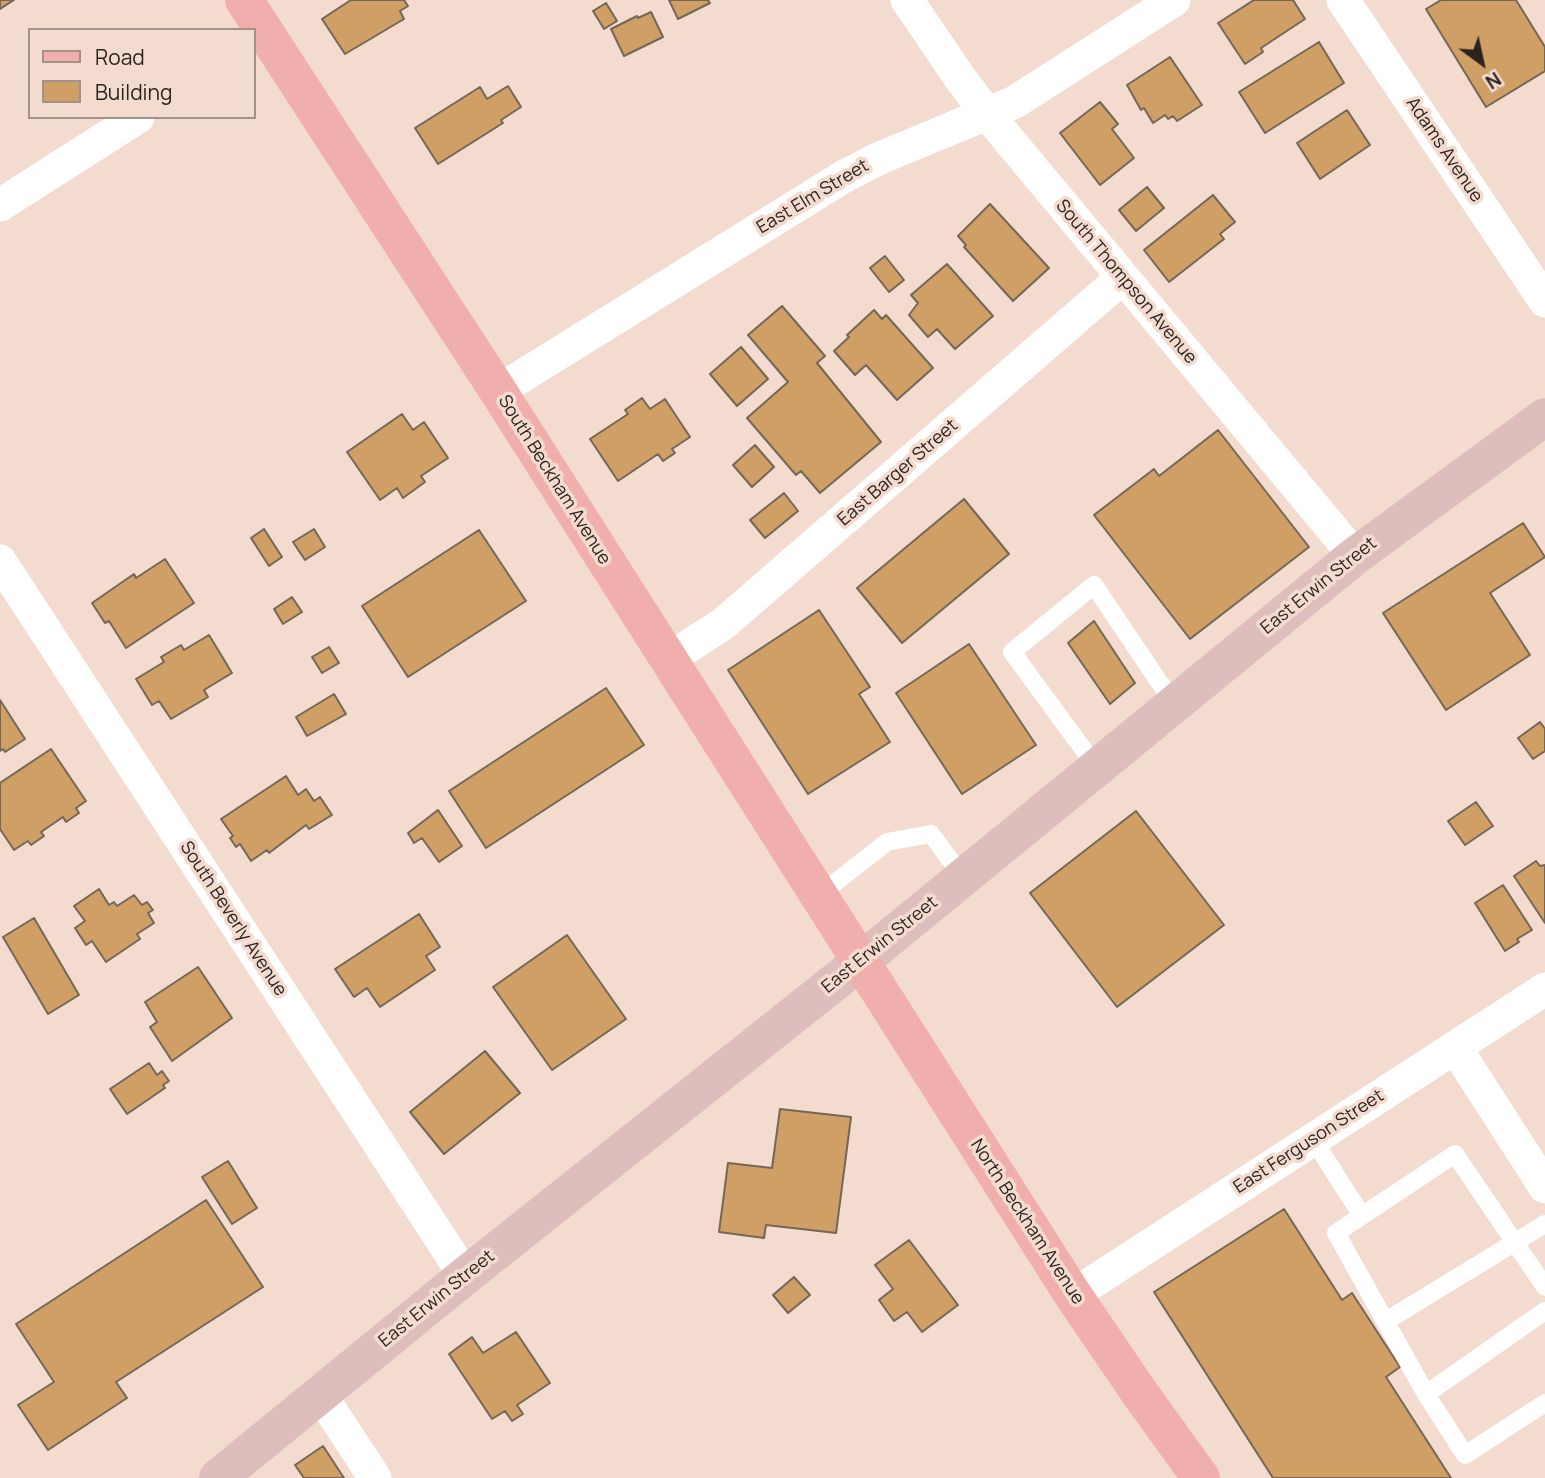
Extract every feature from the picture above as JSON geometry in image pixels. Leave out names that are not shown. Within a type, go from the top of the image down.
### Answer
[{"type":"main road","name":"South Beckham Avenue","points":[[244,0],[261,39],[498,391],[860,962]]},
{"type":"main road","name":"East Erwin Street","points":[[218,1478],[465,1276],[860,962],[1355,556],[1545,417]]},
{"type":"main road","name":"North Beckham Avenue","points":[[860,962],[1073,1295],[1201,1478]]},
{"type":"street","name":"South Thompson Avenue","points":[[907,0],[988,115],[1355,556]]},
{"type":"street","name":"East Elm Street","points":[[498,391],[842,177],[880,158],[988,115],[1038,89],[1174,0]]},
{"type":"street","name":"Adams Avenue","points":[[1343,0],[1545,301]]},
{"type":"street","points":[[0,205],[135,119]]},
{"type":"street","name":"East Barger Street","points":[[667,660],[723,624],[1122,278]]},
{"type":"street","name":"South Beverly Avenue","points":[[0,561],[465,1276]]},
{"type":"street","name":"East Ferguson Street","points":[[1073,1295],[1545,989]]},
{"type":"street","points":[[1455,1046],[1545,1187]]},
{"type":"street","points":[[320,1394],[375,1478]]},
{"type":"lane","points":[[1097,768],[1012,652],[1094,584],[1174,704]]},
{"type":"lane","points":[[818,896],[887,842],[931,834],[963,877]]},
{"type":"lane","points":[[1313,1139],[1362,1216]]},
{"type":"lane","points":[[1545,1287],[1455,1154],[1336,1233],[1426,1394],[1465,1455],[1545,1403]]},
{"type":"lane","points":[[1386,1321],[1545,1224]]},
{"type":"lane","points":[[1426,1394],[1545,1311]]},
{"type":"building","points":[[0,0],[14,0],[0,9]]},
{"type":"building","points":[[351,0],[404,0],[408,6],[400,11],[404,19],[345,54],[322,19]]},
{"type":"building","points":[[669,0],[708,0],[710,3],[678,19]]},
{"type":"building","points":[[1254,0],[1293,0],[1305,19],[1261,48],[1263,52],[1245,64],[1218,23]]},
{"type":"building","points":[[1441,0],[1516,0],[1545,47],[1545,71],[1486,107],[1426,9]]},
{"type":"building","points":[[606,3],[617,21],[604,29],[593,11]]},
{"type":"building","points":[[651,12],[663,37],[624,56],[611,29]]},
{"type":"building","points":[[1319,42],[1344,83],[1265,133],[1239,92]]},
{"type":"building","points":[[1170,57],[1202,105],[1177,121],[1173,116],[1168,119],[1165,115],[1153,123],[1144,108],[1141,110],[1127,85]]},
{"type":"building","points":[[508,86],[521,107],[501,120],[503,123],[438,164],[415,128],[480,87],[487,99]]},
{"type":"building","points":[[1100,102],[1118,124],[1112,129],[1134,158],[1100,185],[1060,133]]},
{"type":"building","points":[[1347,110],[1370,145],[1320,179],[1297,143]]},
{"type":"building","points":[[1147,187],[1164,208],[1136,231],[1119,210]]},
{"type":"building","points":[[1213,195],[1235,222],[1220,234],[1224,239],[1169,282],[1144,250]]},
{"type":"building","points":[[990,204],[1049,268],[1013,301],[964,247],[966,245],[958,236]]},
{"type":"building","points":[[885,256],[904,280],[889,292],[870,268]]},
{"type":"building","points":[[947,264],[993,316],[955,349],[937,329],[928,337],[909,315],[918,303],[911,295]]},
{"type":"building","points":[[782,306],[825,356],[817,363],[881,442],[820,493],[801,471],[796,475],[747,418],[788,382],[748,335]]},
{"type":"building","points":[[874,310],[882,319],[886,315],[933,368],[897,400],[866,365],[855,375],[834,351]]},
{"type":"building","points":[[741,347],[768,379],[737,406],[710,374]]},
{"type":"building","points":[[642,398],[650,409],[665,399],[690,437],[672,449],[675,453],[663,461],[658,454],[618,481],[590,439],[628,414],[625,410]]},
{"type":"building","points":[[402,414],[413,430],[424,422],[448,458],[421,476],[425,482],[403,498],[397,488],[380,500],[347,452]]},
{"type":"building","points":[[1218,430],[1309,547],[1190,639],[1094,515],[1154,469],[1159,476]]},
{"type":"building","points":[[755,445],[774,467],[752,487],[733,465]]},
{"type":"building","points":[[784,493],[798,511],[765,538],[750,520]]},
{"type":"building","points":[[964,499],[1009,554],[902,643],[857,588]]},
{"type":"building","points":[[1523,523],[1545,557],[1490,593],[1530,655],[1446,710],[1383,613]]},
{"type":"building","points":[[264,529],[282,557],[269,566],[251,538]]},
{"type":"building","points":[[314,529],[325,547],[305,560],[293,542]]},
{"type":"building","points":[[479,530],[526,601],[408,677],[362,606]]},
{"type":"building","points":[[165,559],[194,603],[126,648],[109,621],[105,623],[92,603],[134,574],[136,578]]},
{"type":"building","points":[[292,597],[302,612],[283,624],[274,609]]},
{"type":"building","points":[[819,610],[870,687],[859,694],[890,742],[808,794],[728,670]]},
{"type":"building","points":[[1094,621],[1135,683],[1110,704],[1068,643]]},
{"type":"building","points":[[209,635],[232,673],[204,690],[208,697],[171,719],[159,701],[152,705],[136,679],[164,662],[161,657],[181,645],[184,650]]},
{"type":"building","points":[[969,644],[1036,745],[962,794],[896,693]]},
{"type":"building","points":[[329,647],[339,663],[322,673],[312,657]]},
{"type":"building","points":[[606,688],[644,745],[486,848],[449,791]]},
{"type":"building","points":[[334,694],[346,714],[307,736],[296,717]]},
{"type":"building","points":[[0,700],[25,739],[5,752],[3,749],[0,751]]},
{"type":"building","points":[[1540,722],[1545,729],[1545,751],[1533,759],[1518,738]]},
{"type":"building","points":[[51,749],[86,801],[76,808],[79,813],[66,822],[63,817],[41,832],[44,836],[31,845],[28,841],[14,850],[0,829],[0,783]]},
{"type":"building","points":[[286,776],[298,795],[306,789],[314,801],[320,797],[332,815],[309,829],[306,825],[269,853],[267,850],[251,861],[240,844],[236,847],[230,838],[233,836],[221,819]]},
{"type":"building","points":[[1476,802],[1493,826],[1465,845],[1448,821]]},
{"type":"building","points":[[438,810],[462,846],[439,862],[422,838],[414,843],[408,833]]},
{"type":"building","points":[[1136,811],[1224,925],[1117,1007],[1030,893]]},
{"type":"building","points":[[1536,861],[1540,866],[1545,865],[1545,923],[1514,876]]},
{"type":"building","points":[[1503,885],[1532,930],[1517,939],[1519,942],[1505,951],[1475,903]]},
{"type":"building","points":[[99,889],[109,905],[114,902],[117,906],[134,895],[142,905],[147,902],[153,910],[148,913],[154,923],[137,934],[140,939],[106,962],[92,941],[86,945],[75,928],[85,921],[74,906]]},
{"type":"building","points":[[419,914],[440,947],[426,956],[435,970],[380,1007],[367,988],[354,997],[335,969]]},
{"type":"building","points":[[34,918],[79,995],[48,1014],[3,937]]},
{"type":"building","points":[[567,935],[626,1019],[552,1070],[493,987]]},
{"type":"building","points":[[198,967],[232,1018],[172,1061],[150,1027],[157,1022],[145,1002]]},
{"type":"building","points":[[485,1051],[520,1093],[444,1154],[410,1112]]},
{"type":"building","points":[[149,1063],[157,1075],[162,1071],[169,1081],[163,1085],[165,1088],[127,1114],[110,1089]]},
{"type":"building","points":[[780,1109],[851,1117],[836,1233],[766,1225],[764,1238],[719,1232],[728,1163],[772,1168]]},
{"type":"building","points":[[228,1161],[257,1208],[232,1224],[202,1177]]},
{"type":"building","points":[[206,1200],[263,1287],[116,1382],[127,1398],[48,1450],[18,1405],[54,1382],[16,1324]]},
{"type":"building","points":[[1284,1209],[1342,1300],[1352,1293],[1400,1367],[1386,1377],[1451,1478],[1273,1478],[1154,1292]]},
{"type":"building","points":[[909,1240],[958,1305],[922,1332],[907,1312],[894,1321],[879,1300],[893,1289],[875,1265]]},
{"type":"building","points":[[794,1277],[810,1295],[788,1313],[773,1295]]},
{"type":"building","points":[[516,1332],[550,1383],[517,1405],[523,1414],[512,1421],[505,1411],[492,1419],[449,1354],[472,1337],[483,1353]]},
{"type":"building","points":[[323,1446],[344,1478],[304,1478],[295,1465]]}]
